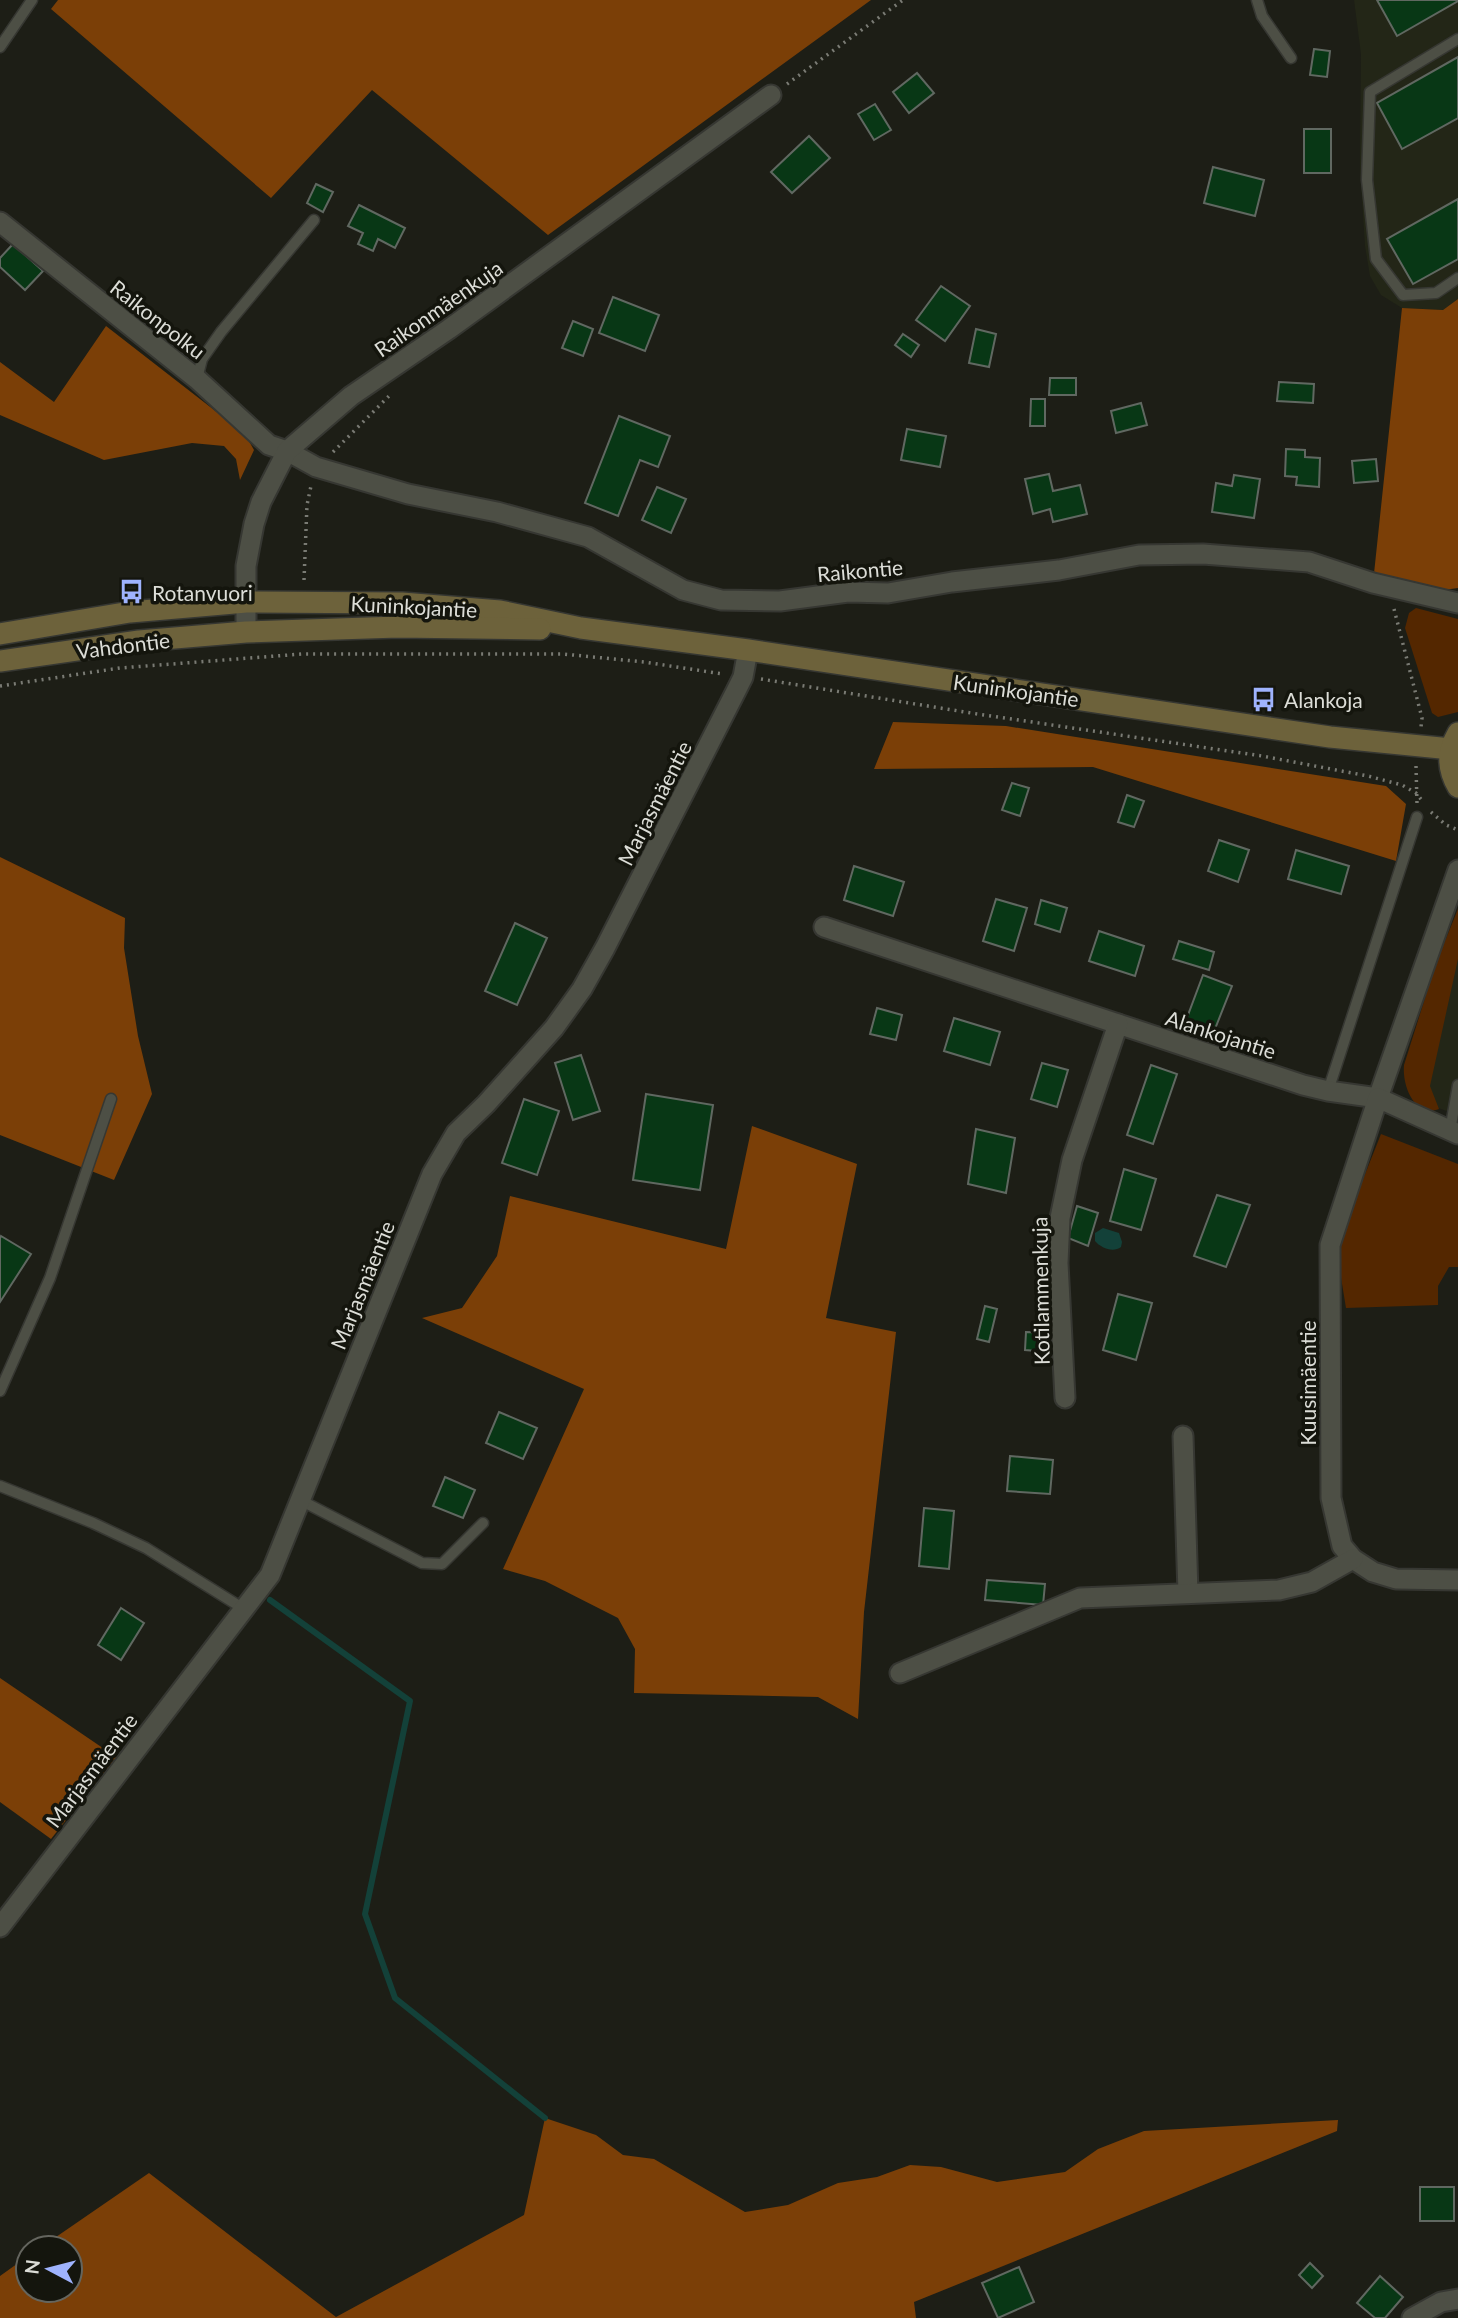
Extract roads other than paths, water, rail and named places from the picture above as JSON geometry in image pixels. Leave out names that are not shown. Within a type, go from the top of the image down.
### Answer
[{"type":"main road","name":"Kuninkojantie","points":[[246,602],[402,603],[500,611],[581,628],[748,650],[1331,737],[1454,741]]},
{"type":"main road","name":"Vahdontie","points":[[0,634],[130,612],[246,602]]},
{"type":"main road","name":"Kuninkojantie","points":[[246,632],[398,627],[581,628]]},
{"type":"main road","name":"Vahdontie","points":[[0,661],[139,642],[246,632]]},
{"type":"main road","points":[[1454,741],[1449,763],[1452,777],[1458,787]]},
{"type":"street","name":"Raikonmäenkuja","points":[[246,632],[246,566],[254,524],[261,502],[287,451],[351,396],[449,329],[771,95]]},
{"type":"street","name":"Raikonpolku","points":[[0,222],[197,379],[269,445],[287,451]]},
{"type":"street","name":"Raikontie","points":[[287,451],[316,467],[408,494],[497,512],[588,537],[683,590],[721,600],[780,601],[848,592],[888,593],[952,582],[1059,570],[1139,555],[1203,554],[1309,562],[1373,583],[1458,603]]},
{"type":"street","name":"Marjasmäentie","points":[[0,1927],[270,1575],[432,1174],[456,1133],[554,1028],[582,989],[743,677],[748,650]]},
{"type":"street","points":[[1378,1098],[1458,870]]},
{"type":"street","name":"Alankojantie","points":[[824,926],[1328,1091],[1378,1098],[1454,1132]]},
{"type":"street","name":"Kotilammenkuja","points":[[1065,1398],[1058,1263],[1060,1218],[1072,1160],[1118,1024]]},
{"type":"street","name":"Kuusimäentie","points":[[1353,1559],[1342,1546],[1331,1498],[1330,1245],[1378,1098]]},
{"type":"street","points":[[1183,1436],[1188,1593]]},
{"type":"street","points":[[900,1673],[1080,1598],[1279,1590],[1312,1582],[1353,1559],[1373,1572],[1396,1579],[1458,1580]]},
{"type":"street","points":[[1412,2318],[1447,2306]]},
{"type":"lane","points":[[0,47],[32,0]]},
{"type":"lane","points":[[1257,0],[1262,16],[1291,58]]},
{"type":"lane","points":[[1458,39],[1370,92],[1367,180],[1376,259],[1403,295],[1436,293],[1458,278]]},
{"type":"lane","points":[[197,379],[202,359],[221,332],[314,219]]},
{"type":"lane","points":[[1328,1091],[1417,817]]},
{"type":"lane","points":[[1454,1132],[1458,1085]]},
{"type":"lane","points":[[0,1391],[50,1278],[111,1099]]},
{"type":"lane","points":[[0,1486],[93,1523],[146,1548],[244,1609]]},
{"type":"lane","points":[[300,1500],[422,1563],[442,1564],[483,1523]]},
{"type":"water","points":[[1103,1228],[1119,1233],[1121,1247],[1107,1249],[1095,1241],[1095,1233]]},
{"type":"waterway","points":[[270,1600],[410,1701],[365,1914],[395,1998],[545,2118]]},
{"type":"place","name":"Rotanvuori","points":[[132,592]]},
{"type":"place","name":"Alankoja","points":[[1264,699]]}]
